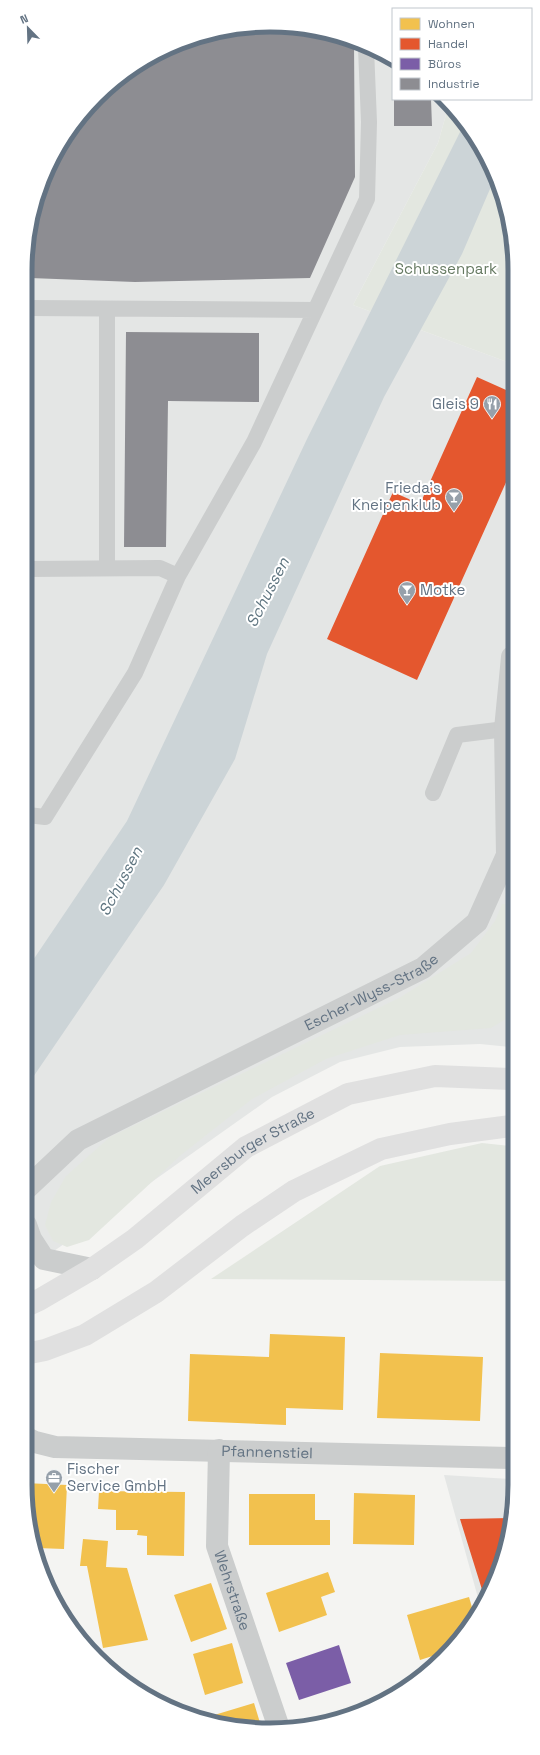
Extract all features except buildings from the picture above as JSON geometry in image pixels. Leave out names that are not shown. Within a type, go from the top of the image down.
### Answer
[{"type":"street","name":"Escher-Wyss-Straße","points":[[32,1183],[78,1140],[423,968],[477,922],[507,855],[505,729],[508,699]]},
{"type":"street","name":"Meersburger Straße","points":[[32,1303],[92,1269],[136,1239],[246,1147],[348,1094],[435,1076],[508,1079]]},
{"type":"street","points":[[32,1353],[45,1350],[85,1335],[156,1292],[242,1226],[294,1191],[381,1149],[450,1134],[508,1126]]},
{"type":"street","points":[[32,1240],[44,1258],[92,1269]]},
{"type":"street","name":"Pfannenstiel","points":[[32,1441],[55,1447],[508,1458]]},
{"type":"street","name":"Wehrstraße","points":[[219,1450],[217,1546],[277,1723]]},
{"type":"lane","points":[[32,815],[45,817],[135,673],[178,576],[254,442],[367,199],[369,122],[366,53]]},
{"type":"lane","points":[[32,308],[107,310],[315,310]]},
{"type":"lane","points":[[107,310],[107,568]]},
{"type":"lane","points":[[32,569],[160,568],[178,576]]},
{"type":"lane","points":[[433,793],[457,735],[505,729]]},
{"type":"shaded area","points":[[270,32],[301,34],[332,40],[361,50],[392,66],[392,100],[436,100],[447,111],[438,143],[353,305],[508,362],[508,1047],[480,1044],[400,1047],[340,1062],[272,1097],[32,1267],[32,270],[34,239],[40,208],[45,193],[50,179],[64,151],[81,125],[113,91],[138,72],[179,50],[208,40],[239,34]]},
{"type":"shaded area","points":[[444,1475],[508,1479],[506,1516],[500,1547],[490,1576],[478,1599]]},
{"type":"green space","name":"Schussenpark","points":[[447,111],[459,125],[476,151],[490,179],[500,208],[506,239],[508,270],[508,362],[353,305],[438,143]]},
{"type":"green space","points":[[502,904],[508,904],[508,1018],[491,1028],[400,1035],[326,1059],[252,1099],[181,1155],[89,1240],[67,1247],[53,1241],[45,1225],[51,1202],[66,1176],[110,1137],[399,998],[471,953],[495,921]]},
{"type":"green space","points":[[482,1143],[508,1146],[508,1281],[211,1279],[380,1166]]},
{"type":"water","name":"Schussen","points":[[462,129],[476,151],[492,184],[462,254],[384,397],[267,654],[235,759],[164,885],[32,1079],[32,962],[127,821],[307,439]]},
{"type":"place","name":"Gleis 9","points":[[492,419]]},
{"type":"place","name":"Frieda's Kneipenklub","points":[[454,512]]},
{"type":"place","name":"Motke","points":[[407,605]]},
{"type":"place","name":"Fischer Service GmbH","points":[[54,1493]]}]
